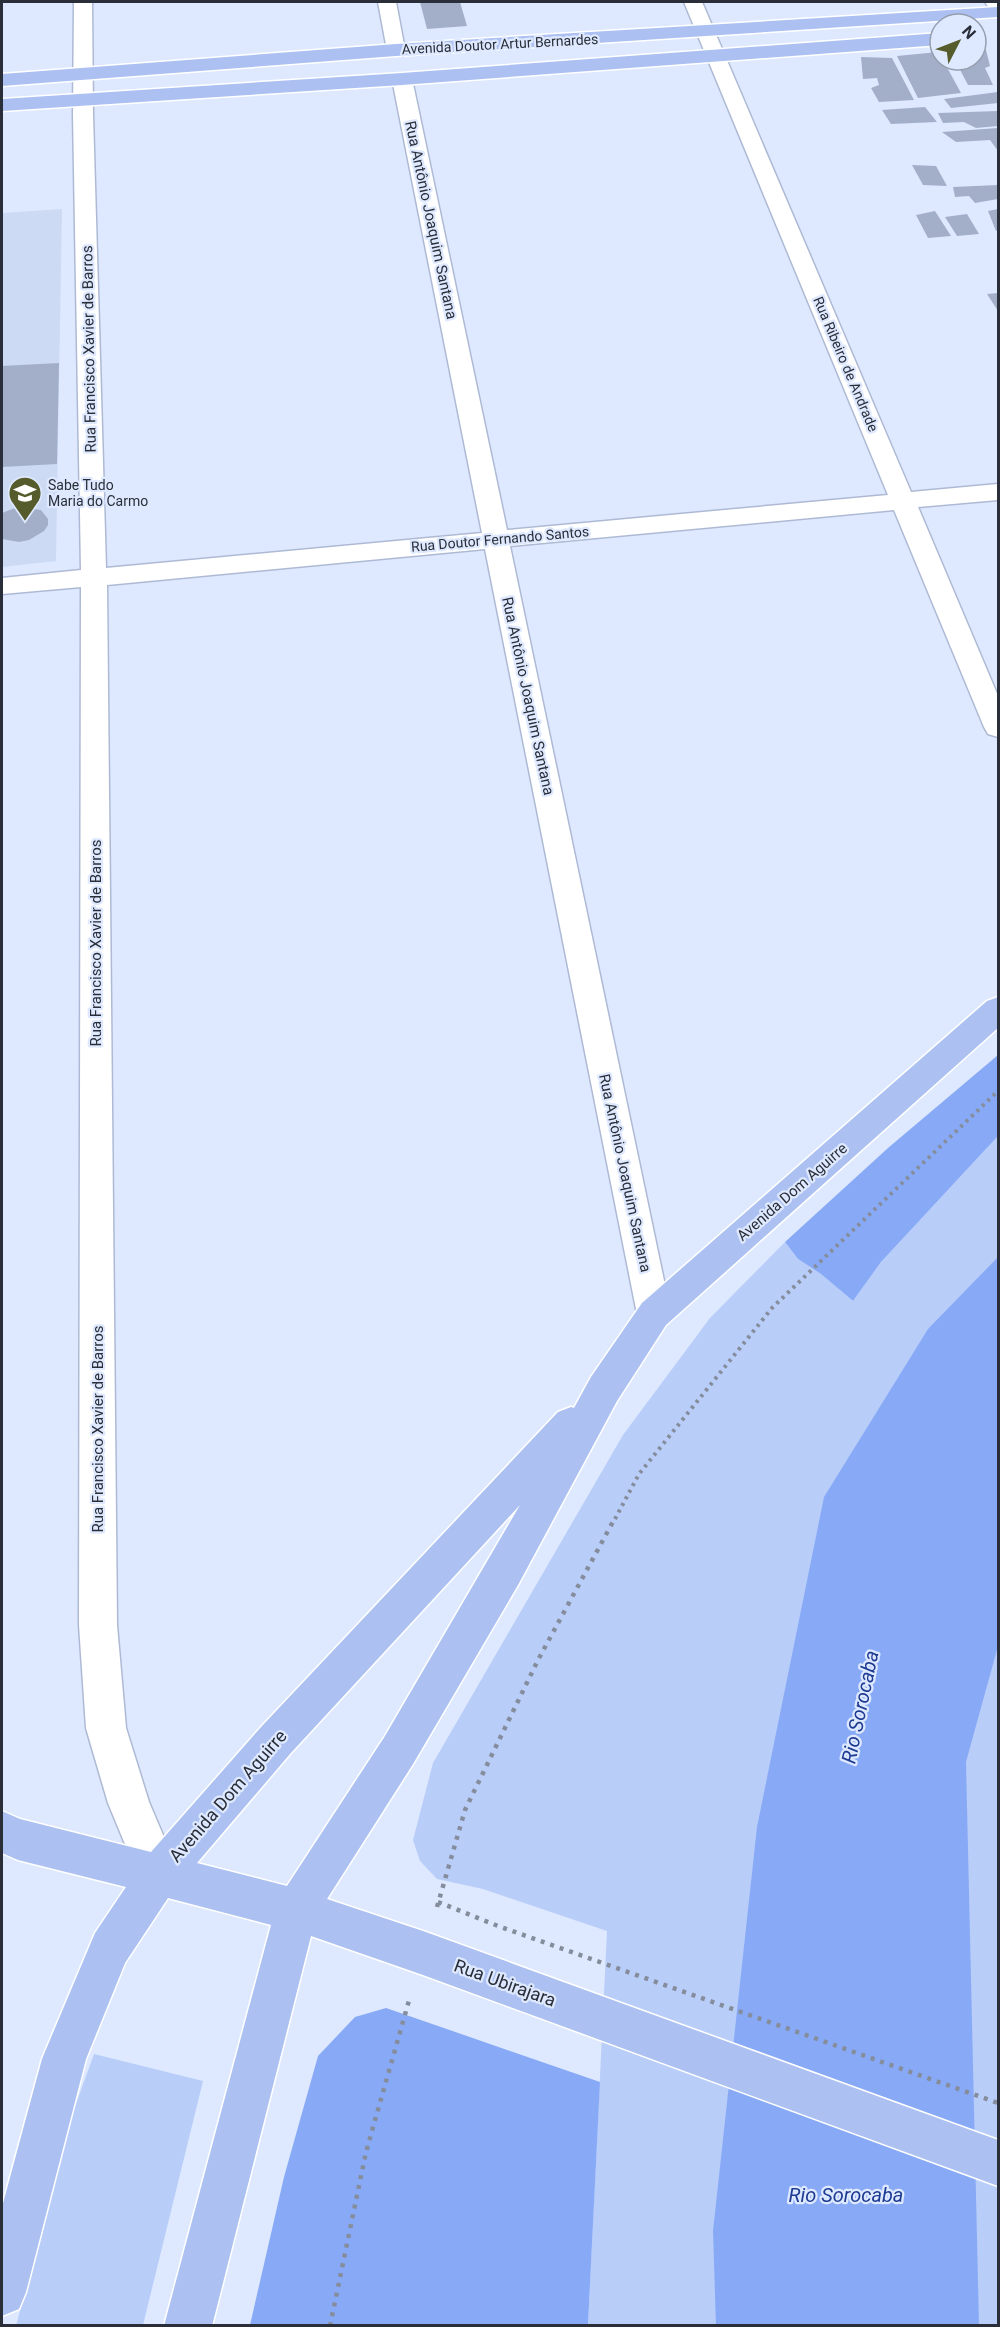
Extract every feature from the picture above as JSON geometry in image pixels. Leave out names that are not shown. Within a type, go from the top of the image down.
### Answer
[{"type":"main road","name":"Avenida Doutor Artur Bernardes","points":[[2,105],[84,86],[396,50],[706,32],[999,10]]},
{"type":"main road","name":"Avenida Doutor Artur Bernardes","points":[[2,80],[84,86],[402,79],[928,40]]},
{"type":"main road","name":"Avenida Dom Aguirre","points":[[188,2325],[296,1910],[399,1750],[504,1572],[604,1389],[654,1314],[999,1010]]},
{"type":"main road","name":"Avenida Dom Aguirre","points":[[2,2292],[61,2070],[110,1948],[159,1875],[276,1740],[604,1389]]},
{"type":"main road","name":"Rua Ubirajara","points":[[2,1832],[18,1839],[296,1910],[423,1953],[999,2163]]},
{"type":"street","name":"Rua Francisco Xavier de Barros","points":[[83,2],[94,578],[98,1625],[106,1728],[129,1803],[159,1875]]},
{"type":"street","points":[[387,2],[396,50]]},
{"type":"street","name":"Rua Ribeiro de Andrade","points":[[693,2],[999,728]]},
{"type":"street","points":[[994,2],[999,10]]},
{"type":"street","name":"Rua Antônio Joaquim Santana","points":[[402,79],[654,1314]]},
{"type":"street","name":"Rua Doutor Fernando Santos","points":[[2,586],[999,492]]},
{"type":"path","points":[[330,2325],[378,2105],[465,1810],[538,1660],[639,1474],[772,1308],[999,1091]]},
{"type":"path","points":[[438,1902],[498,1926],[999,2103]]},
{"type":"shaded area","points":[[62,209],[56,561],[2,567],[2,213]]},
{"type":"shaded area","points":[[998,1055],[998,1136],[881,1262],[853,1301],[821,1274],[798,1259],[785,1242],[888,1148]]},
{"type":"shaded area","points":[[998,1136],[998,2325],[588,2325],[607,1931],[483,1889],[437,1879],[420,1861],[413,1840],[433,1763],[623,1435],[710,1318],[785,1242],[798,1259],[821,1274],[853,1301],[881,1262]]},
{"type":"shaded area","name":"Rio Sorocaba","points":[[998,1257],[998,1646],[966,1762],[979,2325],[716,2326],[713,2231],[757,1827],[824,1497],[928,1329]]},
{"type":"shaded area","points":[[386,2008],[600,2082],[588,2325],[250,2325],[284,2177],[318,2056],[355,2017]]},
{"type":"shaded area","points":[[94,2054],[203,2081],[143,2325],[16,2326],[73,2112]]},
{"type":"building","points":[[420,2],[460,2],[467,26],[427,29]]},
{"type":"building","points":[[928,53],[928,72],[950,72],[961,93],[918,98],[897,56]]},
{"type":"building","points":[[861,57],[892,58],[914,100],[879,102],[871,88],[879,85],[877,78],[863,79]]},
{"type":"building","points":[[961,72],[987,72],[993,85],[968,85]]},
{"type":"building","points":[[998,92],[998,103],[951,108],[944,99]]},
{"type":"building","points":[[925,107],[937,122],[891,124],[882,110]]},
{"type":"building","points":[[998,111],[998,126],[976,128],[964,122],[943,123],[938,113]]},
{"type":"building","points":[[998,128],[998,151],[990,140],[956,142],[942,132]]},
{"type":"building","points":[[912,165],[936,166],[947,186],[923,185]]},
{"type":"building","points":[[998,185],[998,199],[975,203],[969,196],[955,197],[953,187]]},
{"type":"building","points":[[998,209],[998,230],[996,231],[988,211]]},
{"type":"building","points":[[935,211],[951,236],[928,238],[916,215]]},
{"type":"building","points":[[967,214],[979,234],[957,236],[945,217]]},
{"type":"building","points":[[998,293],[998,311],[987,294]]},
{"type":"building","points":[[59,363],[57,464],[2,467],[2,366]]},
{"type":"building","name":"Sabe Tudo Maria do Carmo","points":[[18,507],[41,510],[48,519],[48,525],[44,531],[29,540],[19,542],[2,539],[2,513]]},
{"type":"place","name":"Sabe Tudo Maria do Carmo","points":[[25,522]]}]
